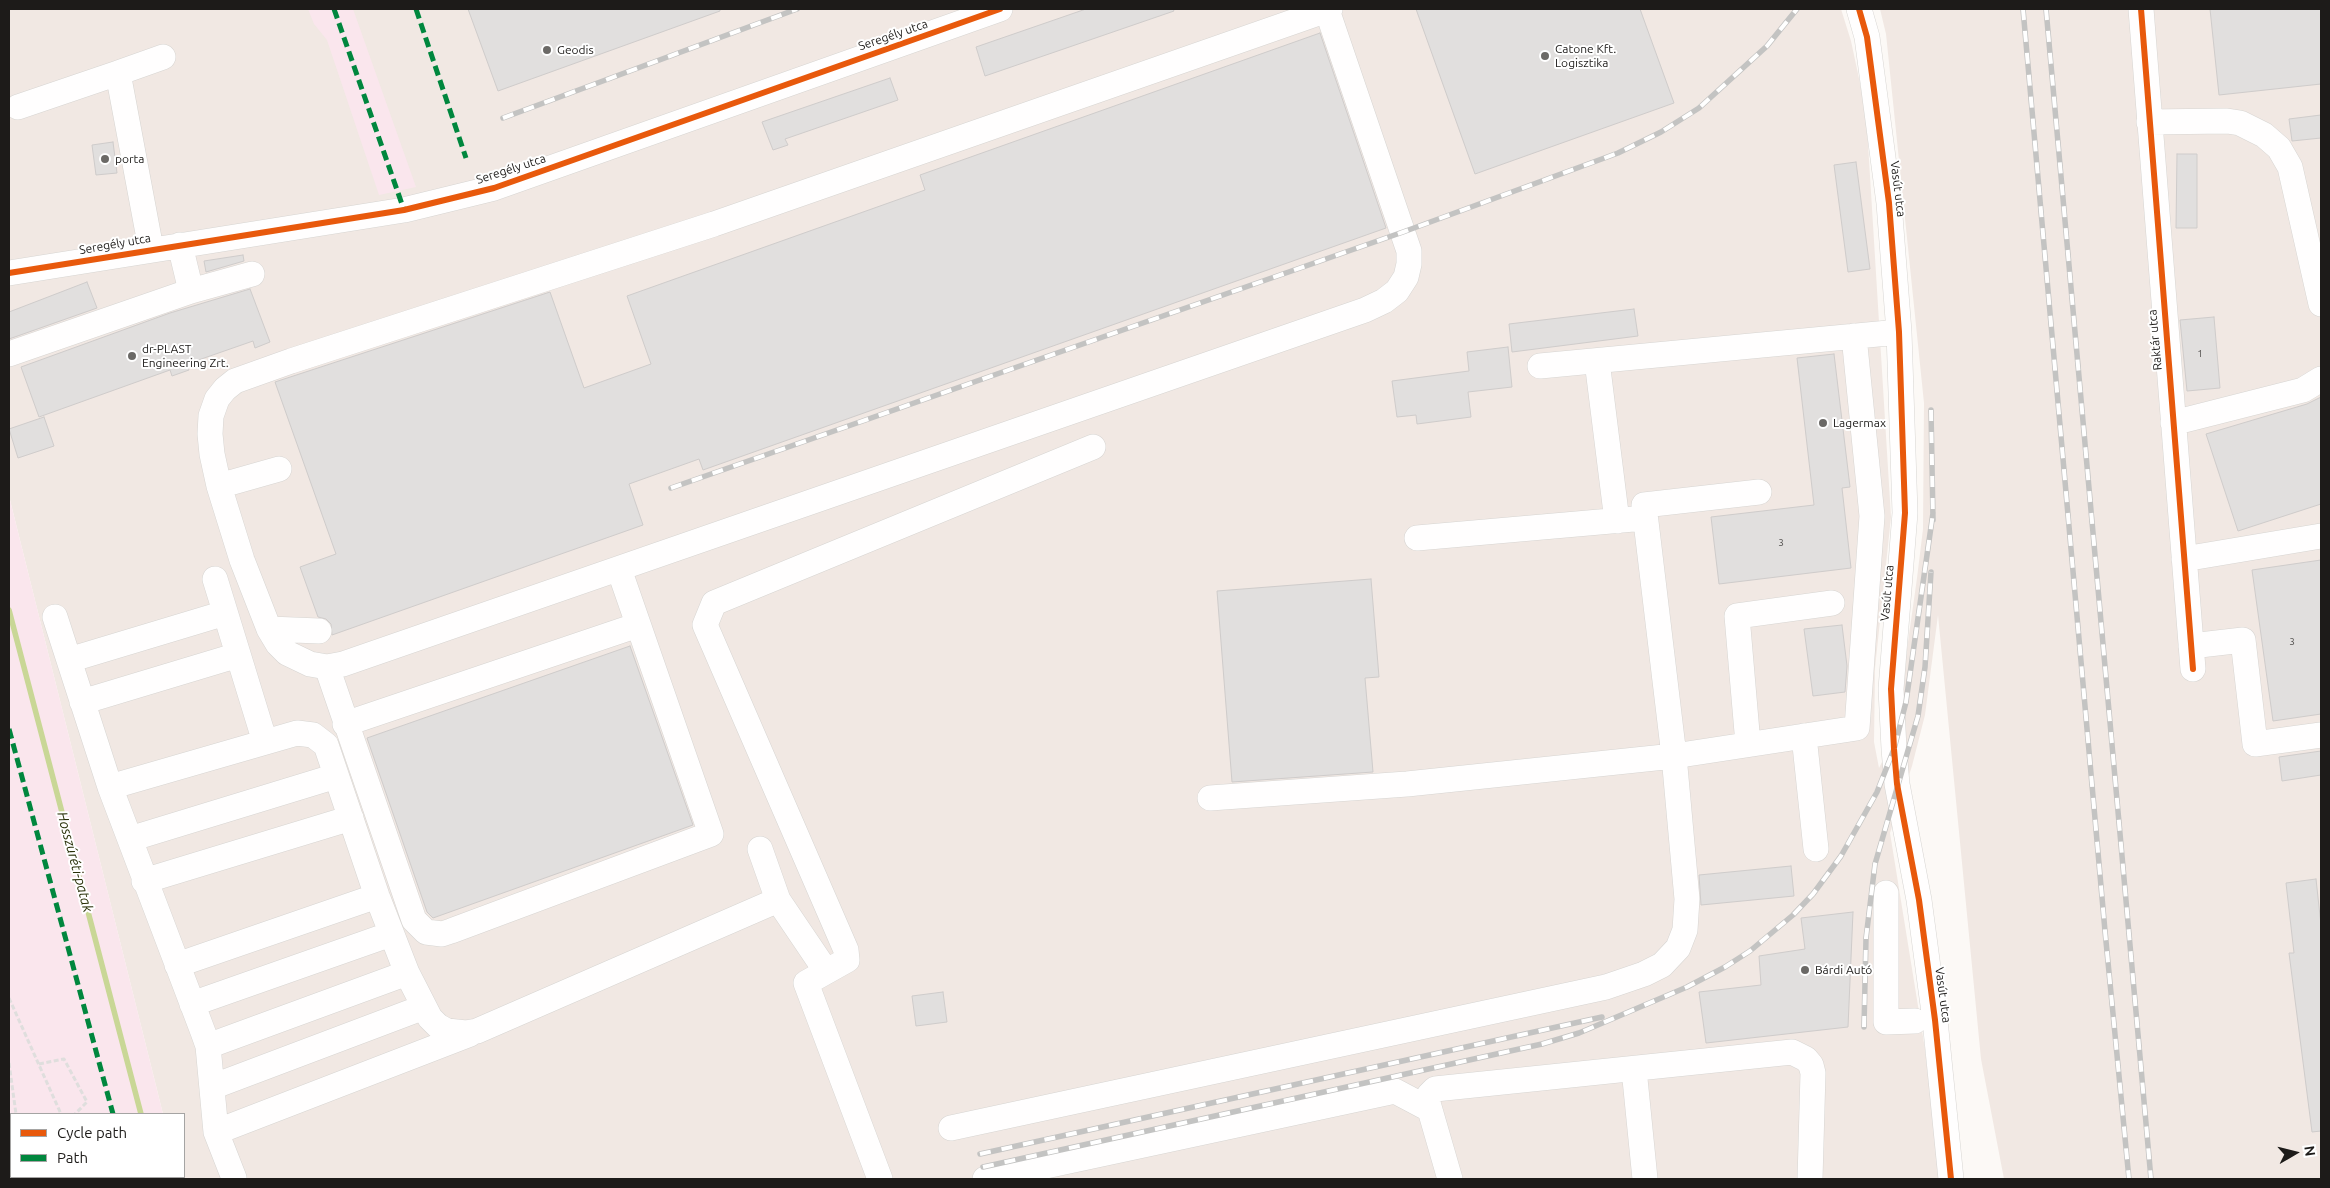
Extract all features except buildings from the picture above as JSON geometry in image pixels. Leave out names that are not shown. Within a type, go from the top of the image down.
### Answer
[{"type":"street","name":"Seregély utca","points":[[9,273],[180,244],[404,210],[494,188],[1000,9]]},
{"type":"street","points":[[1328,9],[1409,251],[1406,277],[1397,291],[1384,301],[1365,310],[343,664],[326,667],[310,664],[287,653],[278,644],[269,629],[242,560],[219,486],[210,434],[211,416],[217,399],[225,388],[235,381],[291,360],[714,224],[1328,9]]},
{"type":"street","name":"Vasút utca","points":[[1859,9],[1867,37],[1889,203],[1900,332],[1905,513],[1891,689],[1894,749],[1898,784],[1919,900],[1935,1020],[1951,1179]]},
{"type":"street","name":"Raktár utca","points":[[2140,9],[2192,658],[2243,640],[2255,744],[2321,735]]},
{"type":"street","points":[[18,107],[163,57]]},
{"type":"street","points":[[118,73],[151,249]]},
{"type":"street","points":[[2149,122],[2227,121],[2240,123],[2264,136],[2279,148],[2290,167],[2321,304]]},
{"type":"street","points":[[180,244],[191,291]]},
{"type":"street","points":[[9,354],[191,291],[252,274]]},
{"type":"street","points":[[1540,366],[1900,332]]},
{"type":"street","points":[[1210,798],[1407,784],[1674,756],[1857,728],[1872,516],[1854,336]]},
{"type":"street","points":[[1597,361],[1616,521]]},
{"type":"street","points":[[2173,423],[2303,390],[2321,378]]},
{"type":"street","points":[[880,1179],[806,983],[847,960],[846,950],[705,625],[714,603],[1093,447]]},
{"type":"street","points":[[219,486],[280,469]]},
{"type":"street","points":[[951,1128],[1606,987],[1644,974],[1662,965],[1678,948],[1685,930],[1687,899],[1674,756],[1644,505],[1759,492]]},
{"type":"street","points":[[1417,538],[1646,518]]},
{"type":"street","points":[[2184,559],[2321,536]]},
{"type":"street","points":[[326,667],[414,920],[426,932],[442,934],[451,931],[711,834],[619,569]]},
{"type":"street","points":[[215,579],[265,742]]},
{"type":"street","points":[[1748,744],[1736,616],[1832,603]]},
{"type":"street","points":[[69,660],[226,613]]},
{"type":"street","points":[[55,617],[110,787],[208,1046],[216,1132],[234,1178]]},
{"type":"street","points":[[345,724],[638,625]]},
{"type":"street","points":[[269,629],[319,630]]},
{"type":"street","points":[[82,702],[238,655]]},
{"type":"street","points":[[110,787],[297,733],[313,735],[326,745],[391,934],[424,1007],[438,1026],[447,1031],[466,1033],[477,1031]]},
{"type":"street","points":[[1804,736],[1816,849]]},
{"type":"street","points":[[130,839],[336,776]]},
{"type":"street","points":[[144,881],[351,818]]},
{"type":"street","points":[[760,849],[778,900],[826,971]]},
{"type":"street","points":[[1886,893],[1886,1022],[1916,1021]]},
{"type":"street","points":[[177,965],[377,896]]},
{"type":"street","points":[[216,1132],[477,1031],[778,900]]},
{"type":"street","points":[[192,1004],[391,934]]},
{"type":"street","points":[[208,1046],[407,973]]},
{"type":"street","points":[[212,1086],[424,1007]]},
{"type":"street","points":[[1450,1179],[1429,1109],[1429,1095],[1436,1090],[1792,1052],[1806,1058],[1811,1065],[1813,1073],[1810,1179]]},
{"type":"street","points":[[1634,1069],[1645,1179]]},
{"type":"street","points":[[985,1179],[1395,1091],[1429,1109]]},
{"type":"path","points":[[9,998],[61,1113]]},
{"type":"path","points":[[39,1064],[64,1060],[87,1102],[76,1113]]},
{"type":"path","points":[[9,1063],[16,1113]]},
{"type":"shaded area","points":[[9,9],[1841,9],[1851,41],[1866,111],[1891,517],[1875,668],[1874,742],[1879,768],[1885,756],[1904,670],[1917,578],[1923,529],[1924,403],[1886,34],[1880,9],[2321,9],[2321,1179],[2004,1179],[1981,1059],[1938,615],[1925,715],[1912,766],[1890,833],[1925,1049],[1940,1179],[180,1179],[185,1178],[185,1113],[163,1113],[9,496]]},
{"type":"shaded area","points":[[308,9],[353,9],[416,187],[379,195],[327,40],[314,24]]},
{"type":"shaded area","points":[[9,496],[163,1113],[10,1113],[10,1178],[180,1179],[9,1179]]},
{"type":"waterway","name":"Hosszúréti-patak","points":[[9,610],[141,1113]]},
{"type":"railway","points":[[503,118],[797,9]]},
{"type":"railway","points":[[671,488],[1403,232],[1618,153],[1661,132],[1699,108],[1767,46],[1797,9]]},
{"type":"railway","points":[[2023,9],[2105,931],[2129,1179]]},
{"type":"railway","points":[[2046,9],[2151,1179]]},
{"type":"railway","points":[[1931,410],[1933,520]]},
{"type":"railway","points":[[983,1167],[1542,1044],[1579,1033],[1687,987],[1750,951],[1793,915],[1813,894],[1841,856],[1877,792],[1894,749],[1906,702],[1933,513]]},
{"type":"railway","points":[[1864,1027],[1866,938],[1875,864],[1918,716],[1925,667],[1931,572]]},
{"type":"railway","points":[[980,1154],[1602,1017]]},
{"type":"marked path","points":[[334,9],[404,210]]},
{"type":"marked path","points":[[416,9],[466,158]]},
{"type":"marked path","points":[[9,729],[113,1113]]},
{"type":"cycle path","points":[[9,273],[404,210],[494,188],[1000,9]]},
{"type":"cycle path","points":[[1859,9],[1867,37],[1889,203],[1899,332],[1905,513],[1891,689],[1894,749],[1897,784],[1919,900],[1935,1020],[1951,1179]]},
{"type":"cycle path","points":[[2141,9],[2193,669]]},
{"type":"place","name":"Geodis","points":[[547,50]]},
{"type":"place","name":"Catone Kft. Logisztika","points":[[1545,56]]},
{"type":"place","name":"porta","points":[[105,159]]},
{"type":"place","name":"dr-PLAST Engineering Zrt.","points":[[132,356]]},
{"type":"place","name":"Lagermax","points":[[1823,423]]},
{"type":"place","name":"Bárdi Autó","points":[[1805,970]]}]
